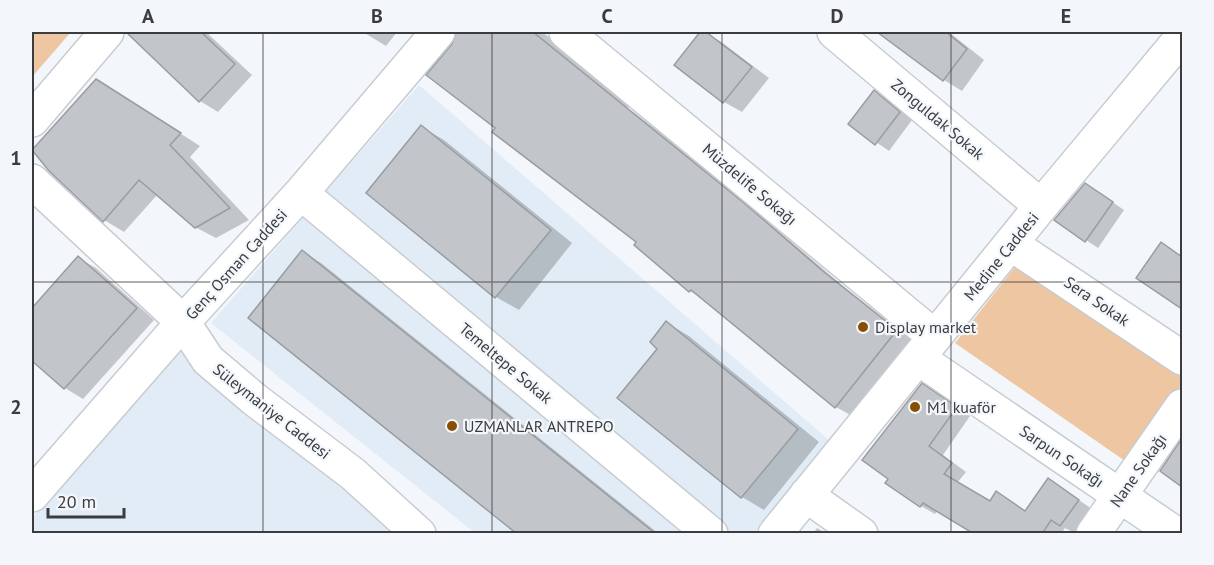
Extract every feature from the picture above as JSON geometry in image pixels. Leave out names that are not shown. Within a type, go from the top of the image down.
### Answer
[{"type":"street","points":[[32,120],[107,32]]},
{"type":"street","name":"Genç Osman Caddesi","points":[[32,495],[183,322],[301,193],[438,32]]},
{"type":"street","name":"Müzdelife Sokağı","points":[[566,32],[926,347]]},
{"type":"street","name":"Zonguldak Sokak","points":[[834,32],[1041,206]]},
{"type":"street","name":"Medine Caddesi","points":[[775,534],[1041,206],[1182,37]]},
{"type":"street","name":"Süleymaniye Caddesi","points":[[32,180],[183,322],[208,360],[254,399],[353,474],[419,534]]},
{"type":"street","name":"Temeltepe Sokak","points":[[301,193],[711,534]]},
{"type":"street","name":"Sera Sokak","points":[[1011,244],[1182,358]]},
{"type":"street","name":"Sarpun Sokağı","points":[[926,347],[1120,495],[1176,534]]},
{"type":"street","name":"Nane Sokağı","points":[[1093,534],[1182,406]]},
{"type":"street","points":[[806,495],[861,534]]},
{"type":"shaded area","points":[[32,32],[71,32],[32,77]]},
{"type":"shaded area","points":[[419,85],[830,441],[754,533],[475,533],[211,323]]},
{"type":"shaded area","points":[[1026,253],[1182,356],[1182,385],[1138,470],[955,343]]},
{"type":"shaded area","points":[[179,347],[412,534],[32,534],[32,518]]},
{"type":"building","points":[[126,32],[201,32],[235,64],[199,102]]},
{"type":"building","points":[[456,32],[533,32],[897,330],[835,408],[691,290],[689,292],[634,245],[636,242],[492,132],[495,128],[426,75],[452,44]]},
{"type":"building","points":[[700,32],[706,32],[752,67],[723,103],[674,65]]},
{"type":"building","points":[[877,32],[946,32],[967,49],[943,81]]},
{"type":"building","points":[[96,79],[181,133],[170,145],[230,208],[195,228],[139,180],[103,222],[49,171],[32,150]]},
{"type":"building","points":[[874,90],[900,112],[875,145],[848,124]]},
{"type":"building","points":[[421,125],[551,230],[495,298],[366,193]]},
{"type":"building","points":[[1085,183],[1113,202],[1085,242],[1054,220]]},
{"type":"building","points":[[1161,242],[1182,257],[1182,309],[1136,278]]},
{"type":"building","name":"UZMANLAR ANTREPO","points":[[302,250],[656,534],[517,534],[248,318]]},
{"type":"building","points":[[78,256],[137,308],[64,389],[32,361],[32,308]]},
{"type":"building","points":[[666,321],[798,429],[741,498],[617,398],[657,349],[650,342]]},
{"type":"building","points":[[922,383],[957,407],[929,446],[952,463],[944,474],[990,501],[996,491],[1025,511],[1048,478],[1079,500],[1060,526],[1051,520],[1042,534],[974,534],[923,503],[920,507],[885,483],[888,479],[862,460]]},
{"type":"building","points":[[1182,438],[1182,487],[1160,471]]},
{"type":"place","name":"Display market","points":[[863,327]]},
{"type":"place","name":"M1 kuaför","points":[[915,407]]},
{"type":"place","name":"UZMANLAR ANTREPO","points":[[452,426]]}]
